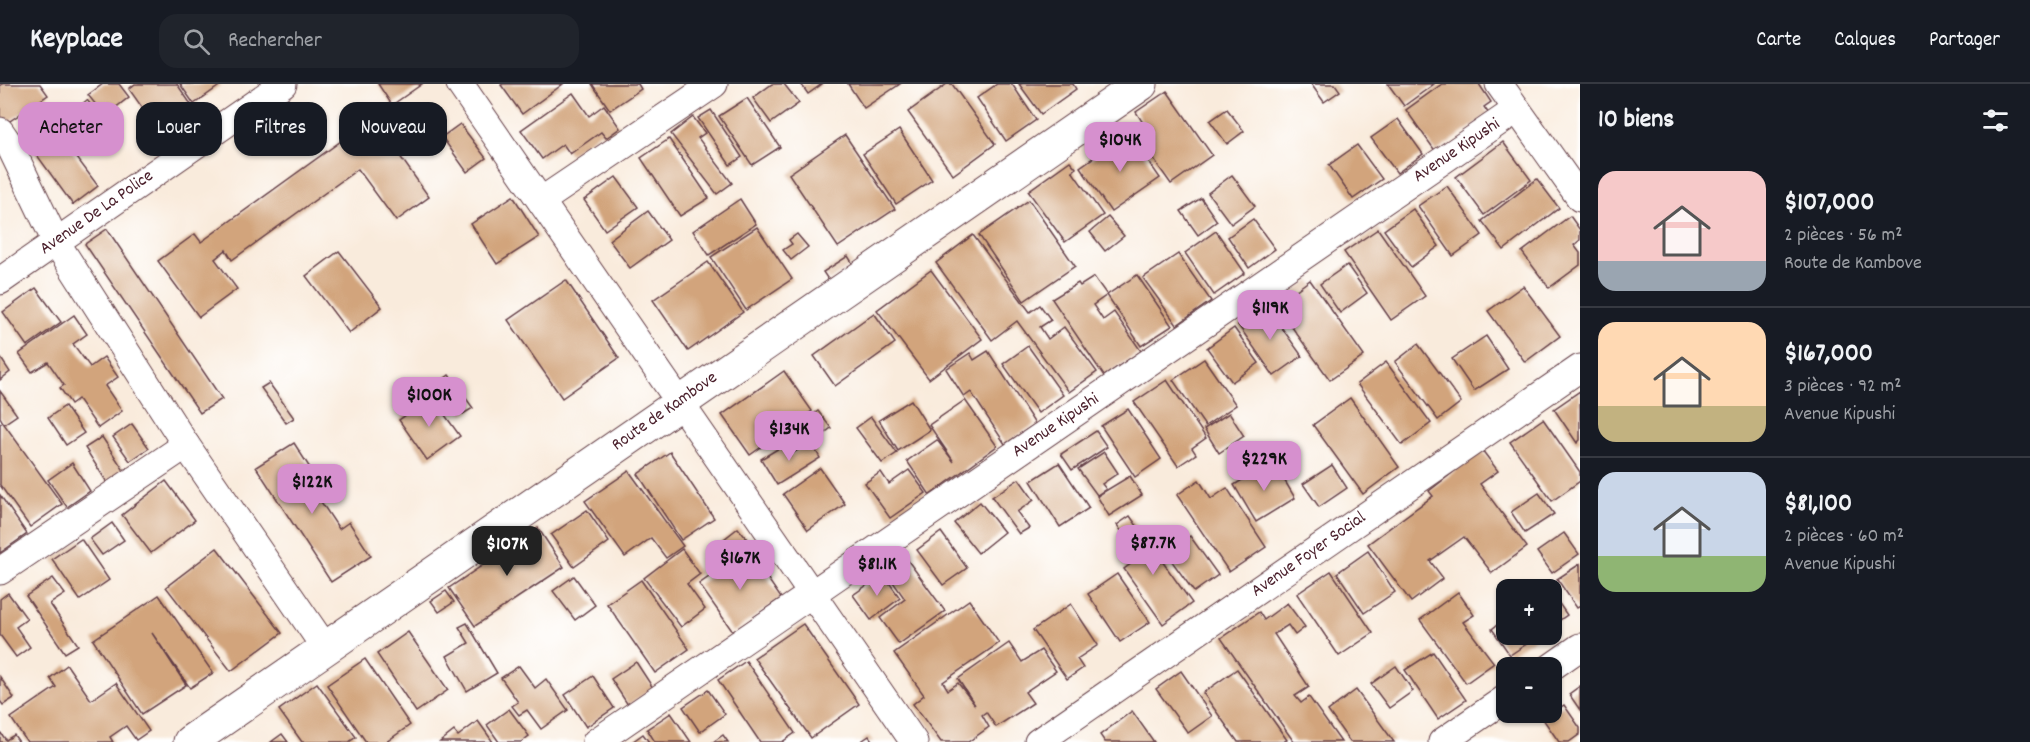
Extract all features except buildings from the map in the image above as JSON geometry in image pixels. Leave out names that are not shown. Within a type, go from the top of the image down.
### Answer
[{"type":"street","name":"Avenue De La Police","points":[[0,281],[283,84]]},
{"type":"street","points":[[460,84],[914,742]]},
{"type":"street","points":[[541,201],[714,84]]},
{"type":"street","name":"Route de Kambove","points":[[190,742],[1141,84]]},
{"type":"street","points":[[1499,84],[1580,198]]},
{"type":"street","name":"Avenue Kipushi","points":[[596,742],[1516,110]]},
{"type":"street","points":[[0,131],[9,144],[56,242],[186,445],[326,649]]},
{"type":"street","name":"Avenue Foyer Social","points":[[1038,742],[1580,368]]},
{"type":"street","points":[[0,571],[186,445]]},
{"type":"street","points":[[1562,660],[1580,647]]},
{"type":"street","points":[[1442,742],[1496,705]]}]
